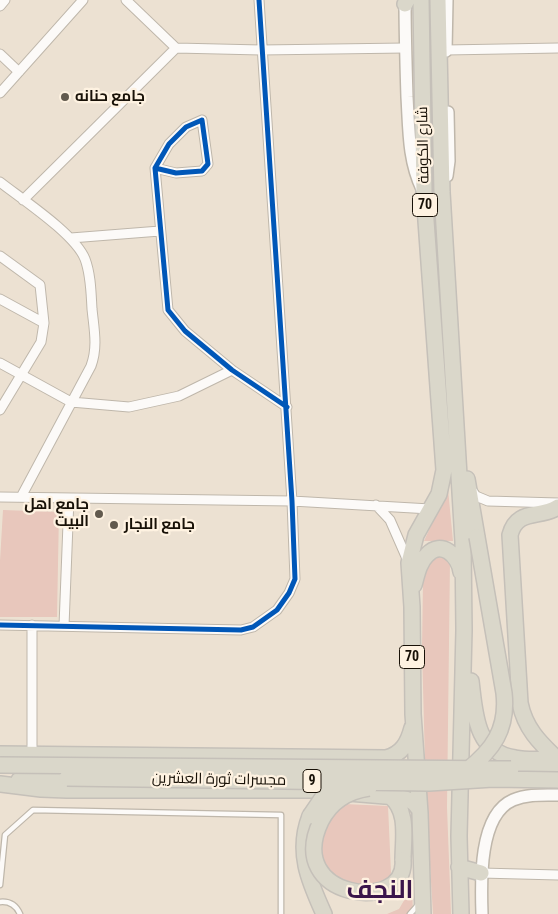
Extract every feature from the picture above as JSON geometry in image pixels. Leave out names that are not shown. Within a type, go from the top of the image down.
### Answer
[{"type":"highway","name":"شارع الكوفة","points":[[422,0],[424,193],[444,470],[439,494],[430,509]]},
{"type":"highway","name":"شارع الكوفة","points":[[438,0],[442,192],[455,411]]},
{"type":"highway","points":[[348,904],[337,898],[326,886],[316,864],[315,849],[318,828],[324,815],[333,804],[348,793],[360,789],[436,782],[455,778],[480,760],[495,742],[504,720],[504,693],[455,411]]},
{"type":"highway","name":"70","points":[[455,411],[464,588],[458,836],[461,914]]},
{"type":"highway","points":[[558,508],[519,519],[510,535],[522,713],[530,731],[558,763]]},
{"type":"highway","name":"70","points":[[423,914],[420,811],[413,714],[412,607],[409,563],[416,534],[430,509]]},
{"type":"highway","points":[[412,607],[413,590],[419,567],[424,558],[432,551],[442,549],[452,553],[461,567],[464,588]]},
{"type":"highway","points":[[464,630],[479,732],[496,752],[510,757],[558,763]]},
{"type":"highway","points":[[0,754],[386,758],[395,755],[406,744],[410,735],[413,714]]},
{"type":"highway","points":[[294,757],[303,760],[310,774],[307,784],[294,791]]},
{"type":"highway","name":"مجسرات ثورة العشرين","points":[[0,766],[396,768],[558,763]]},
{"type":"highway","points":[[324,914],[305,861],[303,845],[305,830],[310,816],[326,794],[338,785],[365,774],[396,768]]},
{"type":"highway","name":"مجسرات ثورة العشرين","points":[[0,783],[33,779],[67,778],[436,782],[493,779],[558,780]]},
{"type":"highway","points":[[0,783],[26,788],[58,790],[312,790],[390,796],[411,800],[420,811],[404,842]]},
{"type":"highway","points":[[385,904],[400,886],[403,874],[404,842],[402,816],[398,805],[390,796]]},
{"type":"highway","points":[[459,867],[481,873]]},
{"type":"main road","points":[[442,192],[449,160],[446,50],[447,0]]},
{"type":"main road","points":[[404,1],[409,146],[414,170],[424,193]]},
{"type":"main road","points":[[482,914],[481,873],[483,855],[498,813],[510,801],[529,795],[558,795]]},
{"type":"street","points":[[0,6],[5,0]]},
{"type":"street","points":[[0,93],[83,0]]},
{"type":"street","points":[[126,0],[176,48],[261,50],[405,48]]},
{"type":"street","points":[[0,625],[241,630],[253,627],[277,610],[289,593],[295,578],[292,501],[259,0]]},
{"type":"street","points":[[23,200],[176,48]]},
{"type":"street","points":[[446,50],[558,48]]},
{"type":"street","points":[[0,54],[19,72]]},
{"type":"street","points":[[155,168],[176,173],[202,171],[208,164],[202,120],[186,127],[169,144],[155,168],[168,310],[185,331],[232,370],[287,407]]},
{"type":"street","points":[[0,182],[70,238],[82,252],[88,268],[96,344],[91,366],[21,497]]},
{"type":"street","points":[[70,238],[160,231]]},
{"type":"street","points":[[0,256],[40,285],[44,323],[41,342],[0,410]]},
{"type":"street","points":[[0,299],[44,323]]},
{"type":"street","points":[[0,363],[71,402],[129,407],[179,396],[232,370]]},
{"type":"street","points":[[468,482],[471,491],[476,496],[488,501],[558,502]]},
{"type":"street","points":[[0,497],[292,501],[430,509]]},
{"type":"street","points":[[64,626],[69,498]]},
{"type":"street","points":[[376,505],[390,520],[409,563]]},
{"type":"street","points":[[32,625],[32,754]]},
{"type":"street","points":[[481,873],[558,875]]},
{"type":"lane","points":[[0,885],[5,835],[33,810],[281,815],[280,914]]},
{"type":"lane","points":[[410,914],[415,910],[423,897]]},
{"type":"lane","points":[[0,902],[10,903],[15,906],[20,914]]},
{"type":"shaded area","points":[[448,489],[453,541],[424,541]]},
{"type":"shaded area","points":[[3,510],[59,512],[57,617],[0,617],[0,561]]},
{"type":"shaded area","points":[[443,557],[450,560],[447,807],[451,914],[433,914],[426,799],[422,649],[423,580],[429,563],[435,558]]},
{"type":"shaded area","points":[[344,804],[388,806],[391,873],[386,885],[365,894],[327,873],[324,861],[322,849],[325,830],[335,812]]},
{"type":"shaded area","points":[[412,887],[413,914],[387,914],[399,909]]},
{"type":"cycle path","points":[[0,625],[241,630],[253,627],[277,610],[289,593],[295,579],[292,501],[259,0]]},
{"type":"cycle path","points":[[155,168],[176,173],[202,171],[208,164],[202,120],[186,127],[169,144],[155,168],[168,310],[185,331],[232,370],[287,407]]},
{"type":"place","name":"جامع حنانه","points":[[65,97]]},
{"type":"place","name":"جامع اهل البيت","points":[[99,514]]},
{"type":"place","name":"جامع النجار","points":[[114,525]]},
{"type":"district","name":"النجف","points":[[380,892]]}]
